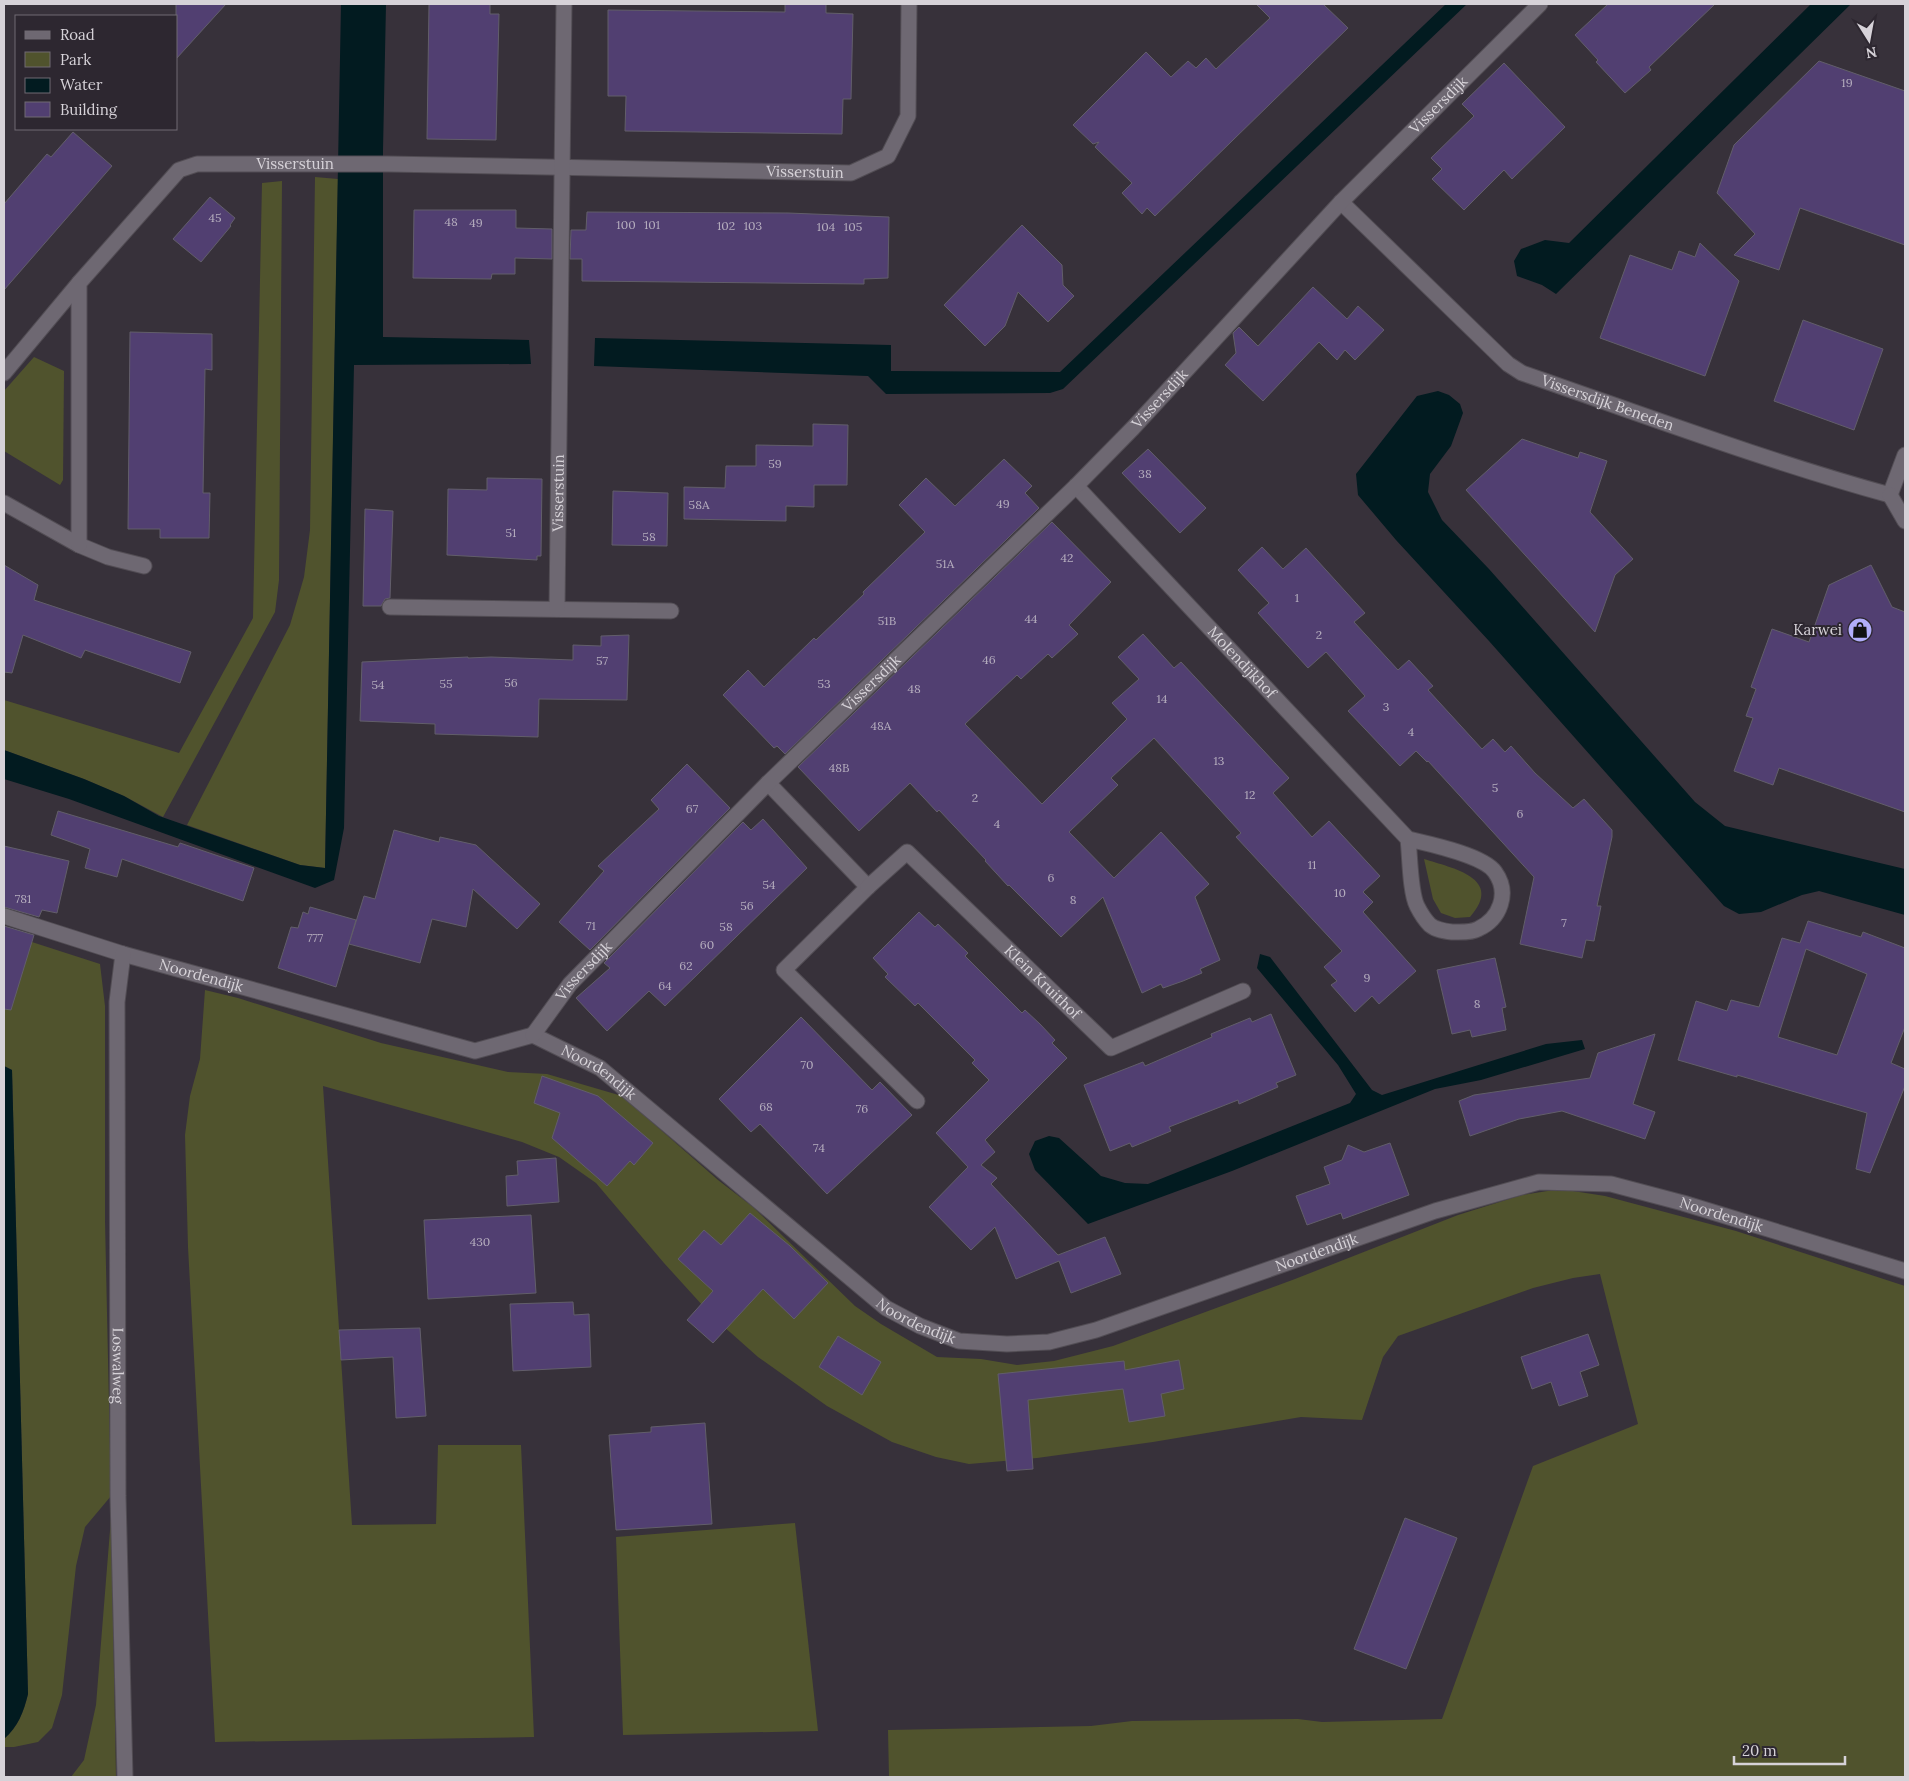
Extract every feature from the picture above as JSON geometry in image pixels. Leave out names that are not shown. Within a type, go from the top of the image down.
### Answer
[{"type":"street","name":"Visserstuin","points":[[557,609],[564,4]]},
{"type":"street","name":"Visserstuin","points":[[4,374],[79,282],[179,170],[197,164],[322,163],[563,166],[851,173],[888,156],[908,116],[909,4]]},
{"type":"street","name":"Vissersdijk","points":[[533,1035],[570,984],[768,783],[1076,486],[1139,421],[1341,202],[1540,4]]},
{"type":"street","name":"Vissersdijk Beneden","points":[[1341,202],[1508,364],[1522,373],[1820,476],[1890,495]]},
{"type":"street","points":[[79,282],[79,545]]},
{"type":"street","points":[[1905,455],[1890,495],[1905,521]]},
{"type":"street","name":"Molendijkhof","points":[[1076,486],[1408,839]]},
{"type":"street","points":[[4,503],[79,545],[108,557],[144,566]]},
{"type":"street","points":[[390,607],[671,611]]},
{"type":"street","points":[[768,783],[868,887],[784,970],[917,1101]]},
{"type":"street","points":[[1408,839],[1452,850],[1486,863],[1495,872],[1501,886],[1502,904],[1493,919],[1477,930],[1461,932],[1442,930],[1430,925],[1416,905],[1408,839]]},
{"type":"street","name":"Klein Kruithof","points":[[868,887],[907,852],[1112,1048],[1243,991]]},
{"type":"street","name":"Noordendijk","points":[[4,916],[123,954],[293,999],[475,1051],[533,1035],[600,1068],[886,1308],[920,1326],[959,1341],[1007,1344],[1049,1342],[1096,1330],[1435,1211],[1539,1182],[1611,1184],[1683,1203],[1905,1271]]},
{"type":"street","name":"Loswalweg","points":[[123,954],[117,1002],[118,1466],[125,1777]]},
{"type":"green space","points":[[315,177],[338,179],[325,868],[300,865],[187,825],[290,625],[304,577],[310,530]]},
{"type":"green space","points":[[282,181],[279,580],[275,612],[163,817],[124,796],[84,779],[4,750],[4,700],[179,753],[253,618],[262,183]]},
{"type":"green space","points":[[34,357],[64,371],[63,480],[60,485],[4,451],[4,391]]},
{"type":"green space","points":[[1424,859],[1460,871],[1471,877],[1478,884],[1482,893],[1479,904],[1470,917],[1455,918],[1441,913],[1433,899]]},
{"type":"green space","points":[[4,933],[100,964],[105,1006],[105,1221],[111,1496],[85,1527],[76,1566],[62,1695],[52,1728],[38,1742],[14,1747],[4,1747],[4,1739],[20,1718],[28,1694],[12,1070],[4,1066]]},
{"type":"green space","points":[[205,990],[238,998],[381,1043],[508,1072],[547,1074],[622,1096],[718,1180],[753,1207],[855,1306],[881,1324],[937,1357],[981,1359],[1017,1365],[1054,1361],[1113,1346],[1295,1279],[1458,1215],[1522,1195],[1560,1189],[1605,1196],[1736,1231],[1905,1286],[1905,1777],[889,1777],[888,1730],[1091,1726],[1132,1721],[1298,1719],[1322,1722],[1442,1719],[1533,1466],[1638,1424],[1600,1274],[1573,1278],[1533,1288],[1398,1336],[1383,1357],[1362,1420],[1301,1417],[1153,1442],[1037,1458],[969,1464],[936,1457],[892,1442],[827,1406],[758,1357],[713,1317],[596,1183],[559,1157],[522,1142],[323,1086],[352,1525],[436,1524],[438,1445],[521,1445],[534,1737],[215,1742],[188,1247],[185,1135],[190,1096],[200,1059]]},
{"type":"green space","points":[[111,1518],[116,1777],[71,1777],[84,1760],[96,1705]]},
{"type":"green space","points":[[795,1523],[818,1731],[623,1735],[616,1537]]},
{"type":"water","points":[[341,4],[386,4],[383,150],[383,337],[529,340],[531,364],[354,365],[344,828],[334,880],[315,888],[69,799],[4,779],[4,750],[84,779],[124,796],[159,816],[300,865],[325,868]]},
{"type":"water","points":[[1446,4],[1467,4],[1063,389],[1050,393],[886,394],[868,376],[594,366],[595,338],[891,345],[891,371],[1060,372]]},
{"type":"water","points":[[1811,4],[1851,4],[1556,294],[1542,285],[1517,276],[1514,261],[1521,249],[1545,240],[1569,243]]},
{"type":"water","points":[[1438,391],[1449,395],[1460,404],[1463,413],[1451,446],[1430,474],[1428,492],[1442,520],[1489,569],[1695,802],[1725,826],[1905,869],[1905,915],[1819,891],[1802,895],[1761,912],[1739,914],[1724,906],[1489,641],[1396,540],[1358,495],[1356,474],[1417,396]]},
{"type":"water","points":[[1260,954],[1270,957],[1372,1090],[1382,1095],[1546,1044],[1582,1040],[1585,1049],[1481,1080],[1435,1089],[1232,1171],[1088,1224],[1035,1170],[1029,1154],[1035,1141],[1049,1136],[1059,1138],[1101,1176],[1125,1183],[1148,1184],[1350,1103],[1356,1094],[1338,1065],[1257,968]]},
{"type":"water","points":[[4,1066],[12,1070],[28,1694],[20,1718],[4,1739]]},
{"type":"building","points":[[176,4],[226,4],[178,57],[178,15],[176,15]]},
{"type":"building","points":[[429,4],[490,4],[490,14],[499,14],[496,140],[427,139]]},
{"type":"building","points":[[785,4],[826,4],[826,13],[853,14],[851,99],[843,99],[842,134],[625,131],[626,96],[608,96],[608,10],[785,12]]},
{"type":"building","points":[[1256,4],[1323,4],[1348,28],[1155,216],[1147,208],[1142,214],[1122,193],[1132,183],[1095,147],[1099,142],[1093,144],[1073,125],[1146,52],[1171,77],[1188,61],[1196,68],[1206,58],[1216,69],[1270,18]]},
{"type":"building","points":[[1608,4],[1715,4],[1649,67],[1651,70],[1625,93],[1596,62],[1598,60],[1575,35]]},
{"type":"building","points":[[1819,61],[1905,91],[1905,245],[1800,208],[1779,270],[1734,255],[1755,234],[1717,193],[1734,145]]},
{"type":"building","points":[[1504,63],[1565,127],[1512,179],[1504,170],[1464,210],[1432,179],[1442,169],[1431,158],[1474,116],[1462,104]]},
{"type":"building","points":[[73,132],[112,166],[4,290],[4,204],[47,154],[51,157]]},
{"type":"building","points":[[210,197],[235,218],[231,226],[201,262],[173,239]]},
{"type":"building","points":[[414,210],[516,210],[516,228],[552,229],[552,259],[515,258],[515,274],[492,274],[491,279],[413,278]]},
{"type":"building","points":[[587,212],[788,213],[889,217],[888,278],[864,279],[864,284],[582,281],[582,259],[570,259],[571,230],[586,230]]},
{"type":"building","points":[[1022,225],[1062,265],[1063,285],[1074,296],[1048,322],[1018,292],[1005,326],[985,346],[944,305]]},
{"type":"building","points":[[1700,243],[1739,281],[1705,376],[1600,338],[1630,255],[1672,270],[1679,251],[1695,257]]},
{"type":"building","points":[[1313,287],[1347,319],[1358,306],[1384,330],[1355,360],[1345,350],[1337,360],[1319,342],[1263,401],[1225,365],[1236,353],[1233,333],[1239,327],[1258,346]]},
{"type":"building","points":[[1803,320],[1883,349],[1854,430],[1774,401]]},
{"type":"building","points":[[130,332],[212,334],[212,370],[205,369],[203,493],[210,493],[209,538],[160,538],[160,529],[128,529]]},
{"type":"building","points":[[813,424],[848,425],[847,485],[814,485],[814,507],[786,506],[786,521],[684,519],[684,487],[725,488],[726,466],[756,466],[756,445],[813,446]]},
{"type":"building","points":[[1522,439],[1578,458],[1580,452],[1607,461],[1590,512],[1633,559],[1615,575],[1595,632],[1466,490]]},
{"type":"building","points":[[1148,449],[1206,508],[1180,533],[1122,473]]},
{"type":"building","points":[[1004,459],[1032,486],[1025,493],[1039,508],[785,754],[777,746],[774,748],[723,695],[748,670],[764,687],[814,638],[816,640],[864,594],[863,592],[925,532],[899,505],[926,478],[955,506]]},
{"type":"building","points":[[487,478],[542,479],[541,556],[537,556],[537,560],[447,555],[448,489],[487,490]]},
{"type":"building","points":[[613,491],[668,493],[667,546],[612,545]]},
{"type":"building","points":[[365,509],[393,511],[390,598],[385,599],[381,606],[363,606]]},
{"type":"building","points":[[1052,522],[1111,582],[1069,625],[1078,634],[1052,658],[1048,654],[1021,679],[1017,675],[965,724],[1042,804],[1127,719],[1112,703],[1139,679],[1118,657],[1143,634],[1174,668],[1181,662],[1289,778],[1273,793],[1312,837],[1329,821],[1380,876],[1363,892],[1373,902],[1363,912],[1416,971],[1379,1004],[1372,996],[1355,1012],[1331,985],[1337,981],[1324,967],[1342,951],[1236,837],[1241,833],[1154,738],[1111,778],[1118,785],[1069,832],[1114,878],[1161,832],[1209,884],[1195,897],[1220,960],[1200,969],[1202,973],[1163,988],[1161,984],[1142,993],[1103,897],[1061,937],[1008,886],[939,810],[937,812],[910,783],[859,831],[798,767]]},
{"type":"building","points":[[1262,547],[1283,569],[1306,548],[1365,613],[1354,622],[1398,670],[1409,660],[1433,686],[1428,690],[1482,749],[1493,739],[1505,752],[1511,746],[1535,773],[1573,808],[1584,799],[1612,830],[1597,906],[1601,906],[1594,941],[1586,940],[1582,958],[1520,944],[1534,877],[1428,761],[1416,751],[1400,766],[1348,711],[1365,696],[1326,652],[1308,668],[1258,613],[1269,603],[1238,570]]},
{"type":"building","points":[[4,565],[38,585],[34,600],[191,652],[180,683],[85,650],[81,658],[23,635],[12,673],[4,672]]},
{"type":"building","points":[[1871,565],[1892,607],[1905,612],[1905,812],[1779,768],[1773,785],[1734,771],[1753,718],[1746,716],[1756,689],[1751,687],[1772,629],[1809,642],[1829,585]]},
{"type":"building","points":[[629,635],[627,700],[539,699],[538,737],[435,734],[435,724],[360,721],[362,662],[468,657],[573,660],[573,645],[601,646],[601,636]]},
{"type":"building","points":[[687,764],[730,808],[590,950],[559,922],[604,871],[598,866],[659,809],[651,800]]},
{"type":"building","points":[[58,811],[178,847],[180,843],[254,868],[243,901],[122,859],[117,877],[85,868],[90,849],[51,835]]},
{"type":"building","points":[[763,819],[807,868],[665,1006],[649,991],[607,1031],[576,998],[610,968],[604,963],[743,822],[751,830]]},
{"type":"building","points":[[394,830],[439,842],[440,837],[476,845],[540,904],[517,929],[473,889],[466,927],[432,919],[420,963],[349,944],[364,896],[375,899]]},
{"type":"building","points":[[4,846],[69,861],[57,913],[42,910],[39,917],[4,907]]},
{"type":"building","points":[[310,907],[356,920],[336,987],[278,968],[291,927],[298,928],[303,912],[308,914]]},
{"type":"building","points":[[919,912],[935,927],[938,924],[968,953],[965,956],[1022,1013],[1025,1010],[1040,1024],[1055,1040],[1052,1043],[1067,1058],[985,1140],[995,1152],[981,1165],[997,1178],[991,1184],[1058,1255],[1105,1237],[1121,1274],[1071,1293],[1059,1261],[1016,1279],[995,1227],[971,1250],[929,1207],[968,1167],[936,1133],[989,1080],[972,1063],[975,1060],[918,1003],[915,1006],[885,977],[888,974],[873,958]]},
{"type":"building","points":[[1808,921],[1861,937],[1863,932],[1905,948],[1905,1027],[1891,1063],[1905,1069],[1905,1086],[1870,1173],[1856,1169],[1867,1113],[1678,1060],[1696,1001],[1727,1011],[1731,1000],[1759,1007],[1782,938],[1800,943]],"holes":[[[1806,949],[1867,974],[1837,1055],[1778,1037]]]},
{"type":"building","points":[[4,926],[34,935],[11,1010],[4,1009]]},
{"type":"building","points":[[1495,958],[1506,1007],[1502,1008],[1506,1030],[1472,1037],[1470,1030],[1452,1034],[1437,970]]},
{"type":"building","points":[[1271,1014],[1296,1075],[1276,1083],[1278,1087],[1239,1104],[1238,1100],[1169,1127],[1171,1131],[1132,1147],[1130,1143],[1110,1151],[1084,1085],[1143,1062],[1145,1066],[1212,1037],[1211,1034],[1250,1018],[1252,1022]]},
{"type":"building","points":[[801,1017],[872,1090],[880,1082],[912,1115],[827,1194],[760,1124],[751,1132],[719,1099]]},
{"type":"building","points":[[1655,1034],[1633,1104],[1655,1112],[1645,1139],[1562,1111],[1519,1119],[1470,1136],[1459,1101],[1474,1095],[1590,1078],[1598,1053]]},
{"type":"building","points":[[542,1076],[598,1096],[653,1143],[634,1165],[630,1161],[607,1186],[552,1138],[560,1113],[534,1103]]},
{"type":"building","points":[[1390,1143],[1409,1195],[1343,1219],[1341,1213],[1307,1225],[1296,1196],[1330,1184],[1324,1167],[1342,1160],[1348,1145],[1364,1152]]},
{"type":"building","points":[[556,1158],[559,1202],[507,1206],[506,1176],[518,1175],[517,1161]]},
{"type":"building","points":[[750,1213],[790,1246],[828,1283],[794,1319],[763,1289],[713,1343],[687,1320],[713,1291],[678,1259],[704,1230],[721,1245]]},
{"type":"building","points":[[531,1215],[536,1293],[428,1299],[424,1220]]},
{"type":"building","points":[[573,1302],[574,1315],[589,1314],[591,1367],[513,1371],[510,1304]]},
{"type":"building","points":[[420,1328],[426,1416],[396,1418],[393,1357],[341,1360],[339,1330]]},
{"type":"building","points":[[1588,1334],[1599,1365],[1580,1372],[1588,1396],[1559,1406],[1551,1382],[1532,1389],[1521,1357]]},
{"type":"building","points":[[838,1336],[881,1362],[862,1395],[819,1367]]},
{"type":"building","points":[[1179,1360],[1184,1389],[1161,1394],[1165,1416],[1129,1422],[1123,1389],[1028,1400],[1033,1469],[1007,1471],[998,1374],[1124,1361],[1125,1370]]},
{"type":"building","points":[[705,1423],[712,1524],[616,1530],[609,1435],[651,1432],[651,1427]]},
{"type":"building","points":[[1405,1518],[1457,1538],[1406,1669],[1354,1649]]},
{"type":"place","name":"Karwei","points":[[1860,630]]}]
